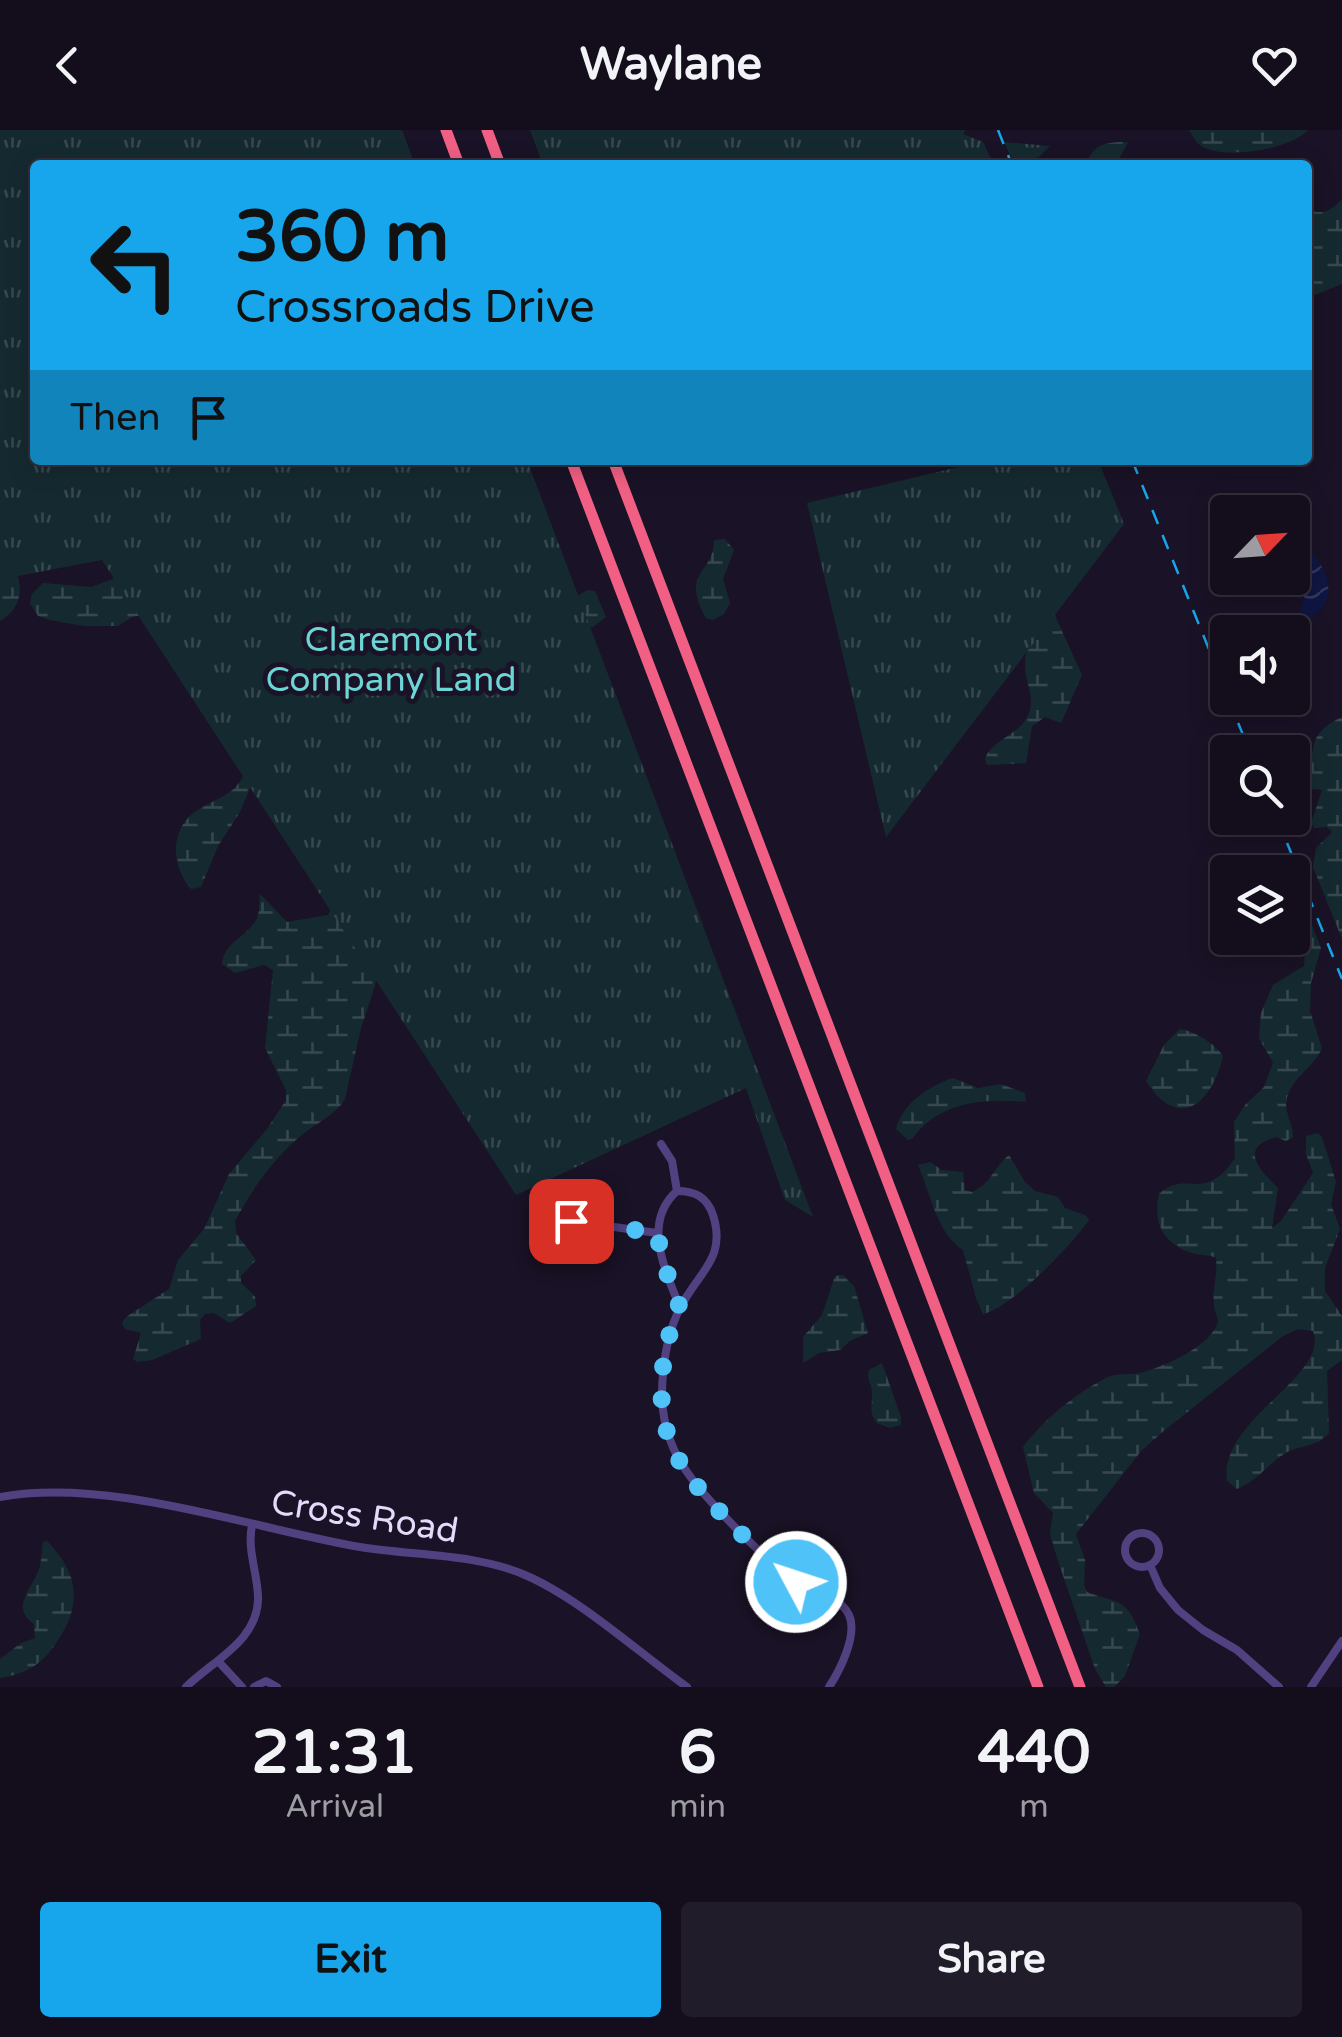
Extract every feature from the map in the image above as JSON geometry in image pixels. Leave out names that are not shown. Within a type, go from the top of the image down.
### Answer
[{"type":"highway","points":[[446,130],[457,160]]},
{"type":"highway","points":[[487,130],[498,160]]},
{"type":"highway","points":[[573,465],[1038,1687]]},
{"type":"highway","points":[[615,465],[1080,1687]]},
{"type":"street","points":[[660,1144],[672,1161],[677,1191]]},
{"type":"street","points":[[680,1308],[657,1233],[665,1202],[677,1191],[692,1191],[708,1202],[719,1245],[670,1329],[662,1375],[661,1411],[666,1435],[686,1473],[739,1532],[789,1576],[848,1612],[851,1632],[829,1687]]},
{"type":"street","points":[[571,1221],[657,1233]]},
{"type":"street","name":"Cross Road","points":[[0,1497],[28,1492],[100,1496],[178,1508],[365,1548],[488,1563],[525,1575],[567,1599],[688,1687]]},
{"type":"street","points":[[186,1687],[250,1630],[258,1599],[249,1539],[252,1525]]},
{"type":"street","points":[[1147,1534],[1157,1542],[1158,1555],[1150,1565],[1137,1566],[1127,1558],[1126,1545],[1134,1535],[1147,1534]]},
{"type":"street","points":[[1150,1565],[1160,1588],[1178,1610],[1202,1630],[1237,1650],[1279,1687]]},
{"type":"street","points":[[1311,1687],[1342,1641]]},
{"type":"street","points":[[218,1660],[242,1687]]},
{"type":"street","points":[[254,1687],[266,1681],[278,1687]]},
{"type":"green space","name":"Claremont Company Land","points":[[0,130],[402,130],[413,160],[30,160],[30,465],[529,465],[813,1217],[785,1200],[746,1088],[516,1195],[102,560],[7,578],[0,576]]},
{"type":"green space","points":[[530,130],[965,130],[963,134],[983,142],[992,160],[541,160]]},
{"type":"green space","points":[[1189,130],[1308,130],[1274,147],[1228,152],[1202,147]]},
{"type":"green space","points":[[1004,142],[1050,146],[1036,160],[1013,160]]},
{"type":"green space","points":[[1128,142],[1120,160],[1089,160],[1102,145]]},
{"type":"green space","points":[[1342,199],[1342,284],[1315,295],[1312,211],[1326,211]]},
{"type":"green space","points":[[240,465],[376,465],[378,486],[388,502],[411,517],[435,521],[449,559],[486,586],[491,597],[478,610],[476,628],[485,641],[519,668],[519,687],[495,752],[458,794],[418,826],[411,849],[385,886],[375,986],[345,1099],[279,1157],[235,1221],[236,1233],[256,1260],[241,1276],[241,1283],[255,1296],[256,1306],[230,1323],[214,1313],[205,1314],[200,1320],[201,1339],[152,1360],[137,1362],[133,1359],[141,1333],[125,1329],[122,1323],[169,1289],[178,1260],[204,1229],[229,1174],[286,1100],[286,1090],[265,1048],[273,970],[264,965],[235,973],[222,964],[227,950],[257,918],[260,894],[287,922],[328,915],[345,876],[371,841],[384,805],[410,785],[434,756],[471,741],[485,727],[475,699],[445,664],[433,631],[408,622],[371,619],[349,672],[262,760],[201,887],[191,889],[181,873],[176,853],[183,825],[196,811],[227,794],[239,782],[262,730],[269,700],[339,648],[341,604],[334,571],[322,543],[313,534],[228,584],[210,591],[184,593],[150,614],[132,617],[118,626],[50,620],[38,616],[30,603],[32,594],[43,583],[91,587],[118,577],[146,584],[235,499],[241,481]]},
{"type":"green space","points":[[967,465],[1100,465],[1124,524],[886,837],[807,503]]},
{"type":"green space","points":[[725,539],[734,550],[723,579],[730,603],[724,614],[713,620],[706,618],[699,602],[697,581],[713,551],[714,540]]},
{"type":"green space","points":[[0,568],[18,577],[20,590],[14,608],[0,621]]},
{"type":"green space","points":[[587,590],[595,591],[606,617],[593,627],[588,627],[575,598]]},
{"type":"green space","points":[[1051,607],[1082,675],[1061,723],[1045,717],[1032,726],[1026,763],[987,765],[989,751],[1020,726],[1029,713],[1025,658]]},
{"type":"green space","points":[[1342,717],[1342,939],[1313,867],[1316,848],[1332,832],[1327,827],[1314,828],[1311,823],[1322,790],[1310,789],[1310,760],[1316,740],[1328,725]]},
{"type":"green space","points":[[1310,920],[1321,948],[1311,983],[1310,1011],[1322,1048],[1288,1095],[1286,1108],[1293,1137],[1264,1142],[1255,1154],[1260,1168],[1278,1188],[1272,1228],[1281,1221],[1313,1173],[1306,1154],[1306,1136],[1318,1133],[1322,1137],[1336,1182],[1331,1204],[1340,1229],[1325,1268],[1325,1291],[1342,1316],[1342,1360],[1327,1371],[1329,1433],[1319,1441],[1284,1454],[1237,1489],[1227,1481],[1229,1459],[1239,1438],[1291,1382],[1314,1348],[1313,1331],[1298,1329],[1283,1336],[1142,1450],[1076,1534],[1085,1560],[1087,1592],[1125,1607],[1140,1634],[1125,1676],[1114,1687],[1106,1687],[1095,1669],[1057,1558],[1050,1534],[1053,1513],[1034,1493],[1023,1447],[1050,1417],[1095,1384],[1173,1360],[1194,1349],[1216,1327],[1216,1258],[1182,1249],[1167,1238],[1157,1214],[1159,1194],[1179,1184],[1214,1180],[1235,1158],[1234,1122],[1264,1087],[1273,1063],[1259,1038],[1261,1013],[1273,985],[1304,966],[1305,955],[1310,955]]},
{"type":"green space","points":[[1180,1029],[1204,1039],[1223,1056],[1203,1098],[1182,1108],[1170,1106],[1158,1097],[1146,1081],[1164,1045]]},
{"type":"green space","points":[[953,1078],[978,1088],[1001,1084],[1025,1093],[1026,1102],[963,1105],[935,1117],[908,1140],[896,1129],[904,1111],[926,1091]]},
{"type":"green space","points":[[1009,1155],[1035,1191],[1058,1197],[1065,1208],[1089,1220],[1025,1288],[983,1314],[963,1250],[940,1223],[918,1165],[930,1162],[942,1170],[963,1172],[965,1190],[972,1192],[984,1185]]},
{"type":"green space","points":[[843,1275],[854,1286],[868,1333],[840,1350],[819,1353],[803,1363],[803,1337],[822,1315],[835,1276]]},
{"type":"green space","points":[[882,1363],[901,1417],[901,1425],[890,1428],[877,1423],[872,1412],[868,1373]]},
{"type":"green space","points":[[47,1541],[71,1577],[71,1613],[58,1640],[41,1661],[18,1674],[0,1678],[0,1659],[35,1638],[34,1624],[23,1607],[39,1570],[43,1542]]},
{"type":"water","points":[[1310,552],[1326,576],[1328,596],[1310,617],[1300,609],[1305,595],[1310,595]]},
{"type":"railway","points":[[998,130],[1010,160]]},
{"type":"railway","points":[[1134,465],[1210,652]]},
{"type":"railway","points":[[1235,715],[1243,735]]},
{"type":"railway","points":[[1284,835],[1342,979]]},
{"type":"route","points":[[571,1221],[657,1233],[680,1308],[670,1329],[662,1375],[661,1411],[666,1435],[680,1463],[708,1500],[796,1582]]}]
